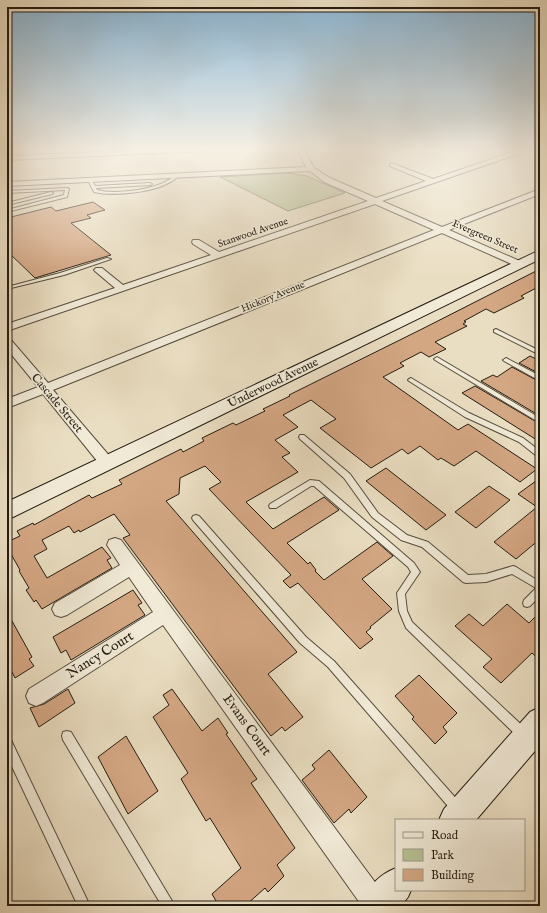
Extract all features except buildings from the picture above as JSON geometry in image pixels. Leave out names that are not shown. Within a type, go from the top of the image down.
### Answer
[{"type":"street","name":"Evergreen Street","points":[[352,192],[519,264]]},
{"type":"street","name":"Stanwood Avenue","points":[[7,328],[403,192]]},
{"type":"street","name":"Hickory Avenue","points":[[7,404],[536,192]]},
{"type":"street","points":[[196,242],[218,256]]},
{"type":"street","name":"Underwood Avenue","points":[[7,512],[540,254]]},
{"type":"street","points":[[99,270],[121,288]]},
{"type":"street","name":"Cascade Street","points":[[7,342],[107,463]]},
{"type":"street","name":"Evans Court","points":[[115,545],[377,906]]},
{"type":"street","points":[[61,609],[131,567]]},
{"type":"street","name":"Nancy Court","points":[[36,696],[165,614]]},
{"type":"street","points":[[458,817],[533,729]]},
{"type":"street","points":[[377,906],[395,886]]},
{"type":"lane","points":[[7,204],[57,192]]},
{"type":"lane","points":[[7,211],[66,196],[67,192]]},
{"type":"lane","points":[[96,192],[100,194],[126,192]]},
{"type":"lane","points":[[7,288],[62,274],[109,259]]},
{"type":"lane","points":[[496,331],[540,354]]},
{"type":"lane","points":[[437,359],[540,421]]},
{"type":"lane","points":[[506,360],[540,379]]},
{"type":"lane","points":[[411,380],[467,415],[522,440],[540,455]]},
{"type":"lane","points":[[302,438],[347,476],[375,515],[404,538],[425,544],[466,579],[486,578],[513,570],[540,586]]},
{"type":"lane","points":[[273,506],[310,483],[316,482],[411,565],[416,572],[401,593],[403,611],[409,625],[533,729]]},
{"type":"lane","points":[[196,518],[303,640],[331,664],[458,817]]},
{"type":"lane","points":[[527,603],[540,590]]},
{"type":"lane","points":[[68,736],[169,906]]},
{"type":"lane","points":[[7,744],[84,906]]},
{"type":"green space","points":[[249,192],[342,192],[345,193],[288,211]]}]
